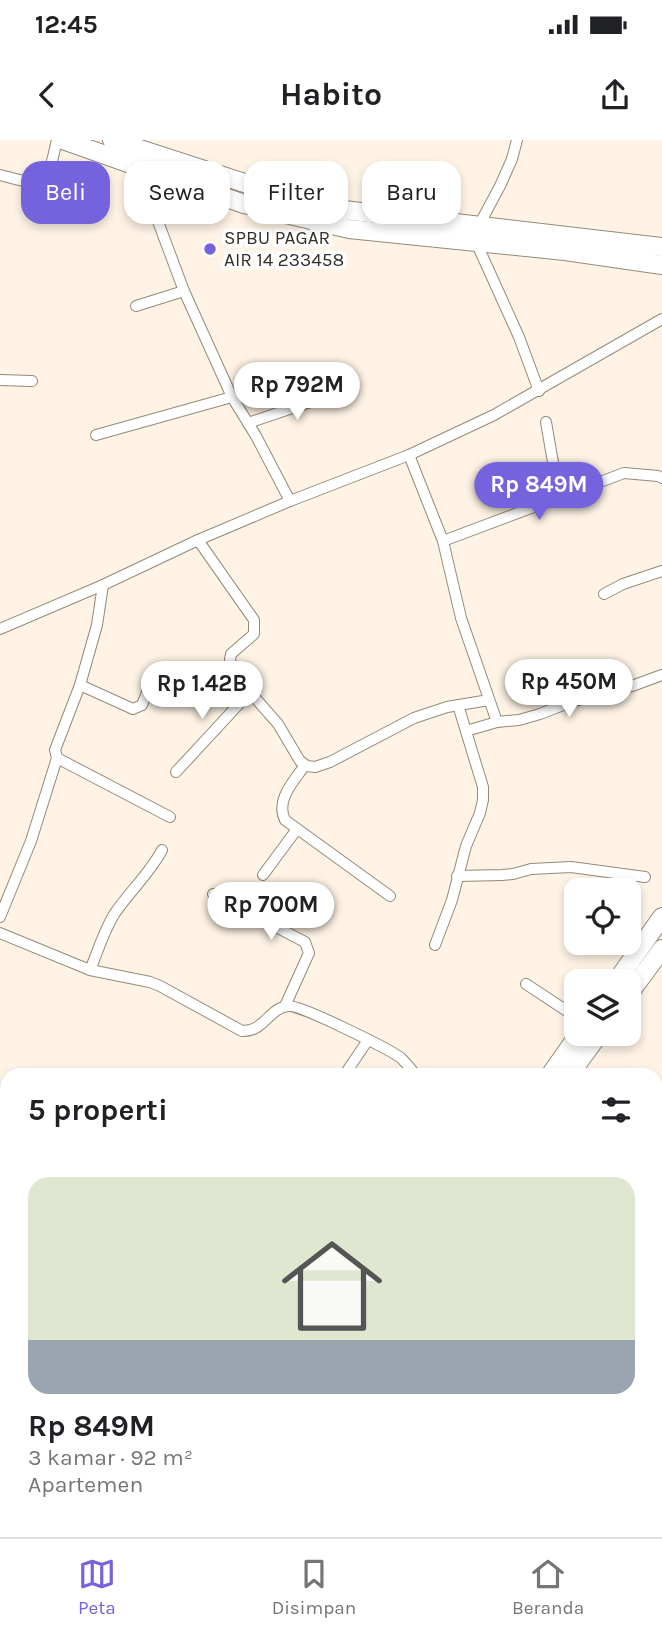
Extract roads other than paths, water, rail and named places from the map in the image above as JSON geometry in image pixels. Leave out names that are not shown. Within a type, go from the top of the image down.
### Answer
[{"type":"highway","points":[[63,140],[124,163]]},
{"type":"highway","points":[[112,140],[318,207],[565,251],[662,265]]},
{"type":"highway","points":[[230,199],[349,229],[477,234],[662,247]]},
{"type":"highway","points":[[626,969],[660,925]]},
{"type":"highway","points":[[641,977],[662,949]]},
{"type":"highway","points":[[555,1068],[571,1046]]},
{"type":"highway","points":[[574,1068],[590,1046]]},
{"type":"street","points":[[0,175],[34,184],[46,181],[57,140]]},
{"type":"street","points":[[517,140],[512,159],[477,234],[539,391]]},
{"type":"street","points":[[159,224],[184,291],[232,397],[290,501]]},
{"type":"street","points":[[136,306],[184,291]]},
{"type":"street","points":[[0,629],[198,540],[409,455],[539,391],[662,319]]},
{"type":"street","points":[[0,380],[32,381]]},
{"type":"street","points":[[248,423],[337,393]]},
{"type":"street","points":[[96,435],[232,397]]},
{"type":"street","points":[[546,422],[559,497]]},
{"type":"street","points":[[409,455],[443,541],[461,618],[497,722]]},
{"type":"street","points":[[443,541],[624,473],[662,478]]},
{"type":"street","points":[[198,540],[254,620],[254,634],[234,650],[230,659],[231,665],[278,724],[305,765],[316,767],[330,762],[414,718],[439,709],[489,700]]},
{"type":"street","points":[[604,594],[623,584],[662,571]]},
{"type":"street","points":[[0,917],[31,841],[57,758],[55,750],[80,685],[97,625],[103,585]]},
{"type":"street","points":[[466,731],[497,722],[519,720],[570,702],[662,676]]},
{"type":"street","points":[[80,685],[133,709],[142,705],[153,677]]},
{"type":"street","points":[[176,772],[250,692]]},
{"type":"street","points":[[435,945],[483,800],[483,788],[458,705]]},
{"type":"street","points":[[57,758],[170,817]]},
{"type":"street","points":[[305,765],[284,796],[281,812],[285,820],[390,896]]},
{"type":"street","points":[[263,875],[297,829]]},
{"type":"street","points":[[90,970],[115,913],[154,865],[162,850]]},
{"type":"street","points":[[457,876],[502,876],[531,869],[571,867],[645,877]]},
{"type":"street","points":[[213,894],[304,942],[309,953],[285,1006]]},
{"type":"street","points":[[0,933],[90,970],[160,986],[242,1031],[255,1030],[278,1010],[294,1005],[386,1048],[410,1068]]},
{"type":"street","points":[[526,984],[564,1009]]},
{"type":"street","points":[[349,1068],[368,1040]]},
{"type":"place","name":"SPBU PAGAR AIR 14 233458","points":[[210,249]]}]
